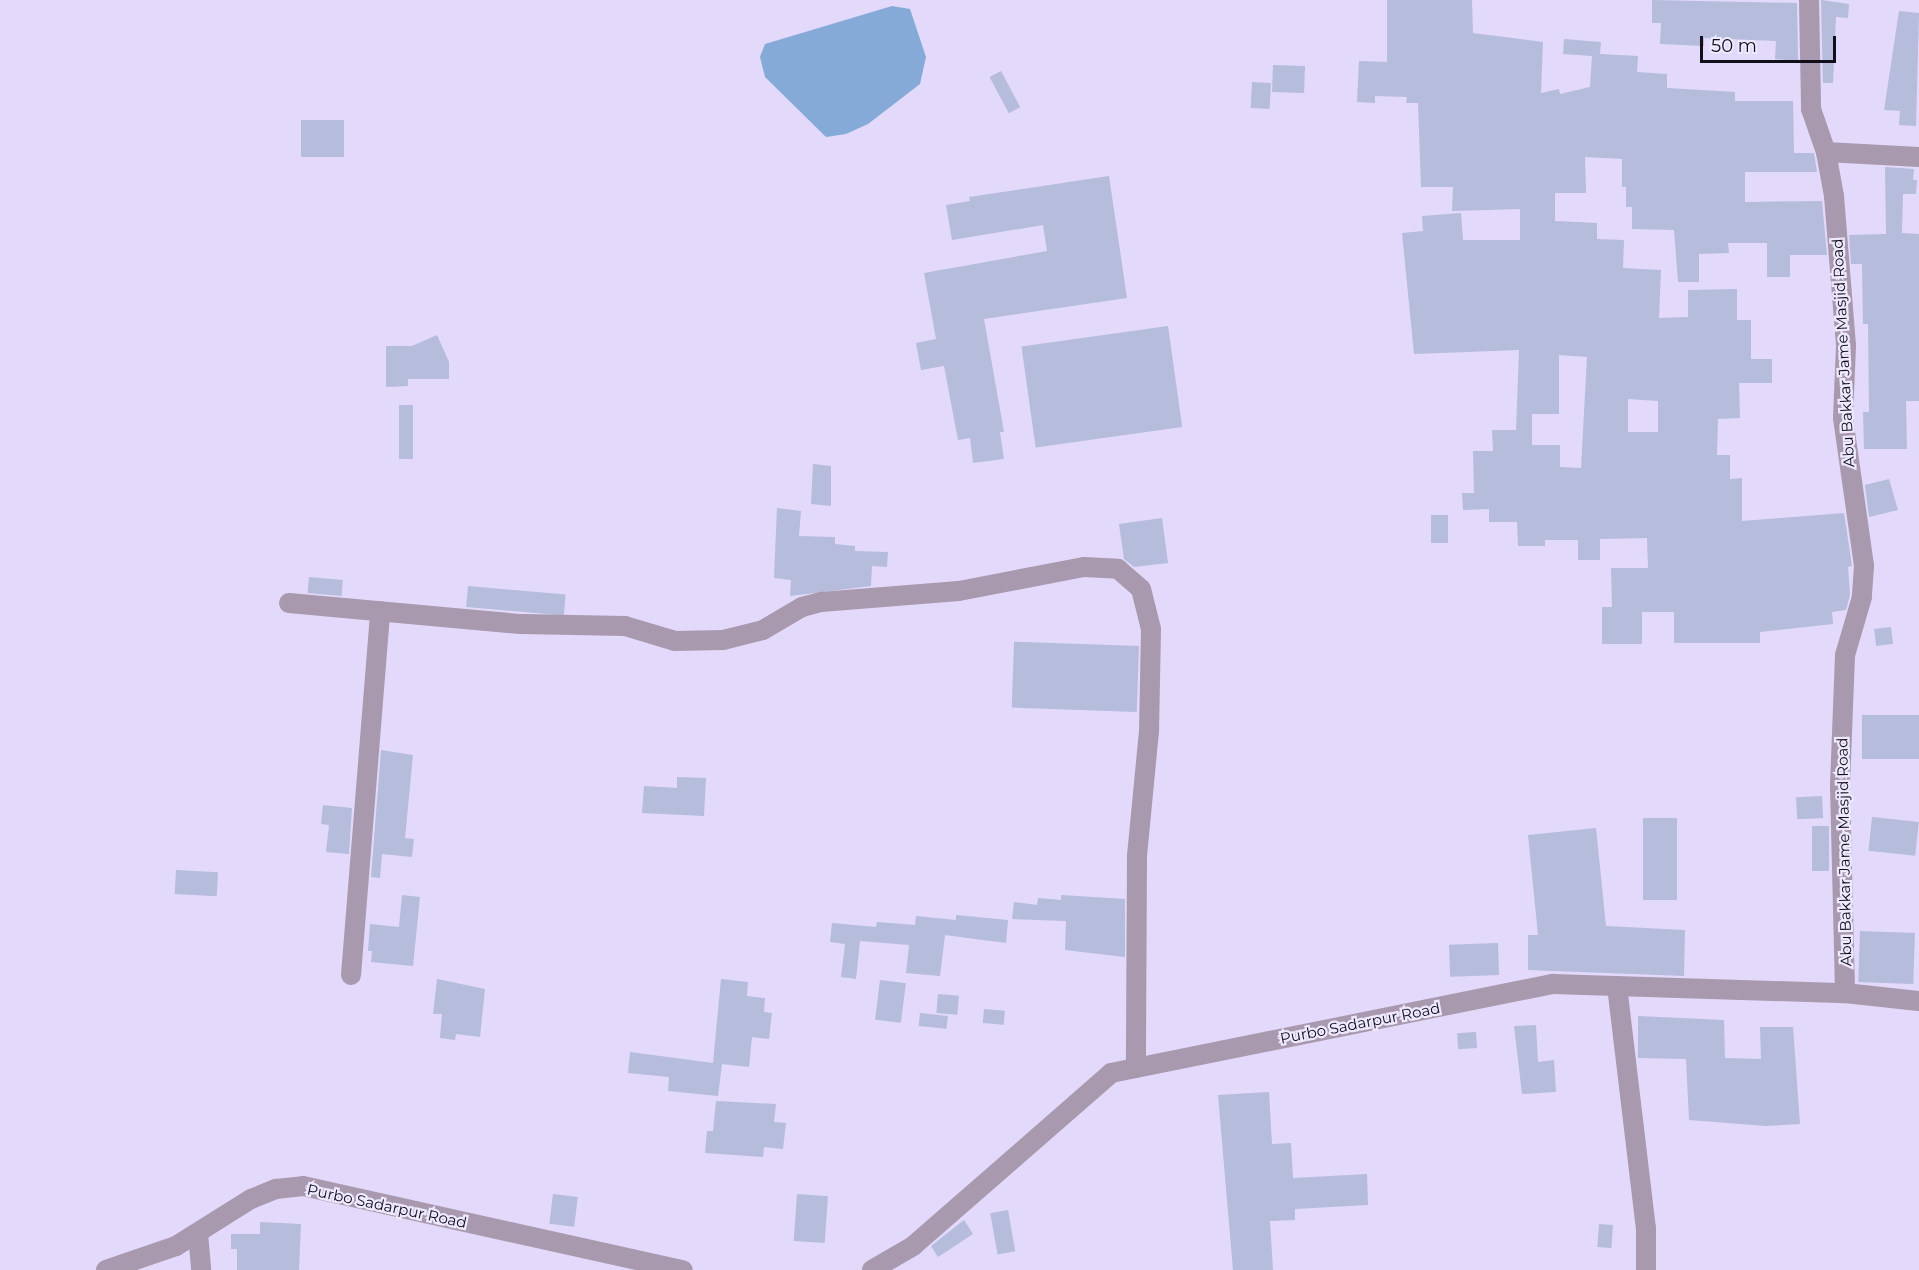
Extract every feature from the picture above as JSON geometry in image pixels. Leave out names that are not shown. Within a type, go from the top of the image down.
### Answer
[{"type":"street","name":"Abu Bakkar Jame Masjid Road","points":[[1809,0],[1811,109],[1826,152],[1841,259],[1846,346],[1844,429],[1864,566],[1862,597],[1845,655],[1840,786],[1845,993]]},
{"type":"street","points":[[1826,152],[1919,157]]},
{"type":"street","points":[[289,603],[520,624],[625,627],[675,641],[723,640],[763,630],[802,607],[821,602],[959,591],[1084,567],[1118,569],[1141,589],[1151,629],[1149,731],[1137,856],[1136,1068]]},
{"type":"street","points":[[351,975],[381,611]]},
{"type":"street","name":"Purbo Sadarpur Road","points":[[872,1270],[913,1246],[1112,1073],[1553,984],[1845,993],[1919,1001]]},
{"type":"street","points":[[1617,986],[1646,1228],[1646,1270]]},
{"type":"street","name":"Purbo Sadarpur Road","points":[[106,1270],[176,1246],[251,1199],[276,1189],[303,1186],[683,1270]]},
{"type":"street","points":[[198,1233],[201,1270]]},
{"type":"water","points":[[892,6],[910,9],[926,57],[920,84],[868,124],[846,134],[826,137],[765,77],[760,57],[765,44]]},
{"type":"building","points":[[1387,0],[1472,0],[1473,33],[1543,42],[1541,93],[1559,89],[1560,94],[1590,87],[1592,56],[1563,54],[1564,39],[1601,42],[1600,54],[1638,56],[1637,72],[1667,74],[1667,88],[1735,92],[1735,101],[1793,101],[1794,153],[1814,153],[1817,172],[1745,172],[1745,202],[1822,201],[1827,255],[1790,255],[1790,277],[1767,277],[1767,243],[1728,243],[1729,253],[1699,254],[1699,282],[1678,282],[1674,230],[1632,229],[1632,207],[1626,207],[1626,187],[1622,187],[1622,159],[1585,157],[1586,193],[1555,193],[1555,221],[1597,223],[1597,239],[1624,240],[1623,268],[1661,270],[1659,318],[1688,317],[1688,290],[1737,289],[1737,320],[1751,320],[1751,359],[1772,359],[1772,383],[1739,383],[1740,418],[1718,419],[1717,455],[1730,455],[1730,479],[1742,478],[1742,521],[1844,513],[1852,566],[1848,567],[1850,595],[1846,610],[1832,612],[1833,624],[1760,632],[1760,643],[1674,643],[1674,612],[1642,612],[1642,644],[1602,644],[1602,607],[1612,607],[1611,568],[1648,568],[1647,538],[1600,539],[1600,560],[1578,560],[1578,540],[1545,540],[1545,546],[1518,546],[1517,522],[1489,522],[1489,509],[1463,510],[1462,493],[1474,493],[1473,451],[1493,451],[1492,430],[1516,430],[1519,350],[1414,354],[1402,233],[1423,231],[1422,216],[1461,213],[1463,240],[1520,240],[1520,209],[1452,211],[1453,187],[1421,187],[1418,103],[1406,103],[1407,97],[1375,96],[1375,103],[1357,102],[1359,61],[1387,62]],"holes":[[[1559,355],[1587,357],[1581,468],[1560,467],[1560,445],[1532,445],[1532,414],[1559,414]],[[1628,399],[1658,401],[1658,432],[1628,432]]]},
{"type":"building","points":[[1652,0],[1797,3],[1798,61],[1775,59],[1776,41],[1704,38],[1704,46],[1660,44],[1661,23],[1652,23]]},
{"type":"building","points":[[1821,0],[1849,4],[1848,18],[1836,17],[1833,83],[1823,83]]},
{"type":"building","points":[[1899,11],[1919,13],[1916,126],[1899,125],[1900,111],[1884,110]]},
{"type":"building","points":[[1273,65],[1305,66],[1304,93],[1272,92]]},
{"type":"building","points":[[1001,71],[1020,107],[1009,113],[990,77]]},
{"type":"building","points":[[1252,82],[1271,83],[1270,109],[1251,108]]},
{"type":"building","points":[[301,120],[344,120],[344,157],[301,157]]},
{"type":"building","points":[[1885,167],[1914,169],[1913,180],[1917,180],[1916,194],[1903,194],[1902,233],[1919,234],[1919,401],[1906,401],[1907,449],[1864,449],[1863,412],[1869,412],[1868,324],[1863,324],[1862,264],[1851,264],[1849,235],[1886,234]]},
{"type":"building","points":[[1109,176],[1127,298],[984,319],[1004,432],[1000,432],[1004,459],[973,463],[970,438],[958,440],[944,366],[921,370],[916,343],[936,339],[924,273],[1047,251],[1043,225],[952,240],[946,205],[970,201],[969,197]]},
{"type":"building","points":[[1168,326],[1182,427],[1036,448],[1021,347]]},
{"type":"building","points":[[437,335],[449,362],[449,379],[408,379],[408,386],[386,387],[386,346],[412,346]]},
{"type":"building","points":[[399,405],[413,405],[413,459],[399,459]]},
{"type":"building","points":[[813,464],[831,466],[831,506],[811,504]]},
{"type":"building","points":[[1889,479],[1898,510],[1869,517],[1865,485]]},
{"type":"building","points":[[777,508],[801,511],[799,536],[835,537],[835,544],[855,546],[855,551],[888,552],[887,567],[872,566],[871,586],[790,596],[791,580],[774,578]]},
{"type":"building","points":[[1431,515],[1448,515],[1448,543],[1431,543]]},
{"type":"building","points":[[1162,518],[1168,563],[1134,567],[1124,559],[1119,524]]},
{"type":"building","points":[[309,577],[343,580],[341,596],[308,593]]},
{"type":"building","points":[[468,586],[566,595],[564,615],[466,607]]},
{"type":"building","points":[[1891,627],[1893,644],[1876,646],[1874,629]]},
{"type":"building","points":[[1014,642],[1139,646],[1137,712],[1012,708]]},
{"type":"building","points":[[1862,715],[1919,715],[1919,759],[1862,759]]},
{"type":"building","points":[[381,750],[413,755],[405,838],[414,839],[412,857],[382,854],[380,878],[371,877]]},
{"type":"building","points":[[677,777],[706,778],[704,816],[642,813],[644,786],[677,788]]},
{"type":"building","points":[[1822,796],[1823,818],[1797,819],[1796,797]]},
{"type":"building","points":[[323,805],[352,808],[349,854],[326,852],[329,825],[321,824]]},
{"type":"building","points":[[1872,817],[1919,822],[1915,856],[1868,851]]},
{"type":"building","points":[[1643,818],[1677,818],[1677,900],[1643,900]]},
{"type":"building","points":[[1812,826],[1829,826],[1829,871],[1812,871]]},
{"type":"building","points":[[1596,828],[1606,926],[1685,930],[1684,976],[1528,970],[1528,935],[1538,935],[1528,835]]},
{"type":"building","points":[[176,870],[218,872],[217,896],[175,894]]},
{"type":"building","points":[[402,895],[420,897],[413,966],[371,962],[372,951],[368,951],[370,924],[399,927]]},
{"type":"building","points":[[1061,895],[1125,899],[1125,957],[1065,950],[1066,921],[1012,919],[1014,902],[1037,905],[1038,898],[1061,900]]},
{"type":"building","points":[[956,915],[1008,920],[1006,943],[945,935],[940,976],[906,973],[909,945],[860,941],[856,979],[841,977],[845,944],[830,942],[832,923],[876,927],[877,922],[915,925],[916,916],[956,920]]},
{"type":"building","points":[[1860,931],[1915,933],[1913,984],[1858,982]]},
{"type":"building","points":[[1498,943],[1499,975],[1450,977],[1449,945]]},
{"type":"building","points":[[437,979],[485,989],[480,1037],[456,1034],[455,1040],[440,1038],[442,1014],[433,1014]]},
{"type":"building","points":[[721,979],[748,982],[747,996],[765,998],[764,1012],[772,1013],[769,1039],[752,1037],[749,1067],[722,1064],[718,1096],[668,1091],[669,1077],[628,1073],[630,1052],[713,1063]]},
{"type":"building","points":[[880,980],[906,983],[901,1023],[875,1020]]},
{"type":"building","points":[[938,994],[959,996],[957,1015],[936,1013]]},
{"type":"building","points":[[984,1009],[1005,1011],[1004,1025],[983,1023]]},
{"type":"building","points":[[920,1013],[948,1016],[946,1029],[919,1026]]},
{"type":"building","points":[[1638,1016],[1724,1020],[1725,1058],[1761,1059],[1760,1027],[1793,1027],[1800,1124],[1766,1126],[1689,1120],[1686,1059],[1638,1058]]},
{"type":"building","points":[[1536,1025],[1538,1062],[1554,1060],[1556,1092],[1522,1094],[1514,1026]]},
{"type":"building","points":[[1476,1032],[1477,1048],[1458,1049],[1457,1033]]},
{"type":"building","points":[[1269,1092],[1272,1144],[1291,1143],[1293,1178],[1367,1174],[1368,1205],[1295,1209],[1295,1220],[1270,1221],[1273,1270],[1233,1270],[1218,1095]]},
{"type":"building","points":[[716,1101],[776,1104],[774,1122],[786,1123],[783,1149],[764,1147],[763,1157],[705,1153],[707,1131],[713,1131]]},
{"type":"building","points":[[553,1194],[578,1197],[574,1227],[549,1224]]},
{"type":"building","points":[[797,1194],[828,1196],[825,1243],[794,1241]]},
{"type":"building","points":[[1008,1210],[1015,1251],[998,1254],[990,1213]]},
{"type":"building","points":[[964,1220],[973,1234],[938,1257],[931,1246]]},
{"type":"building","points":[[260,1222],[301,1224],[299,1270],[237,1270],[237,1249],[231,1249],[231,1234],[260,1234]]},
{"type":"building","points":[[1599,1224],[1613,1225],[1611,1248],[1597,1247]]}]
